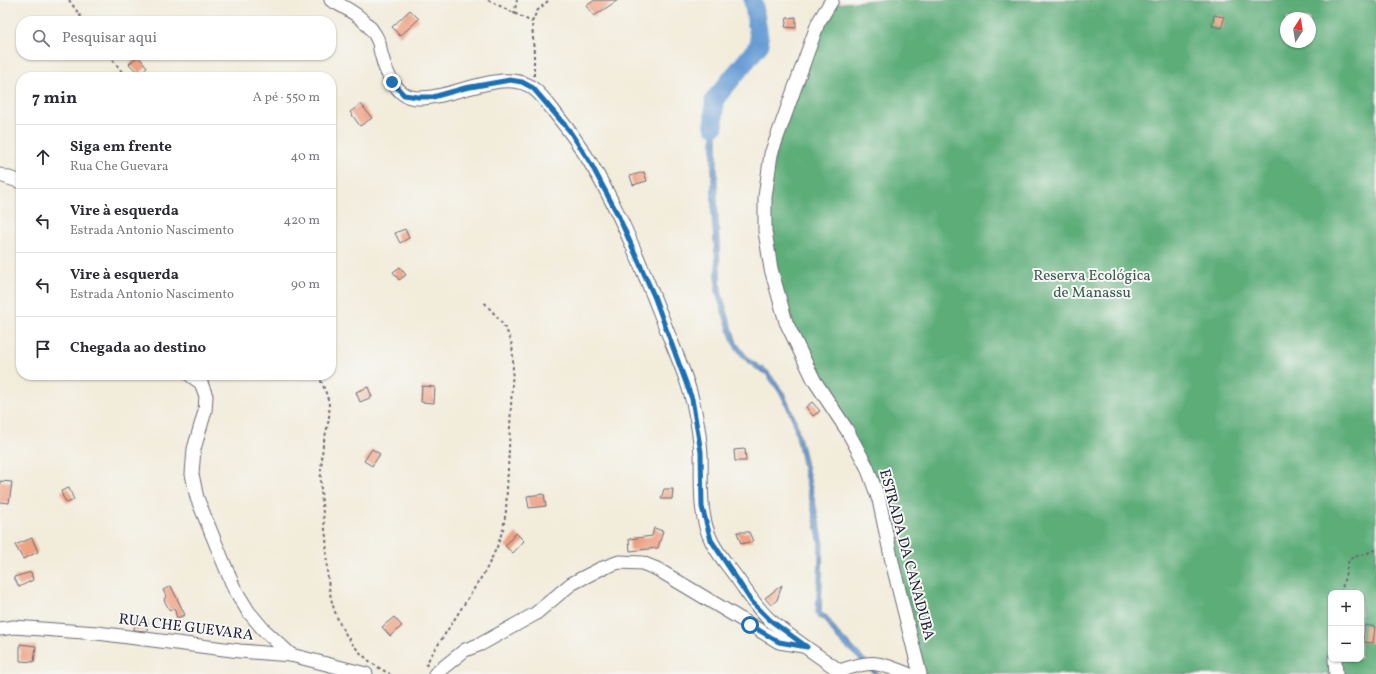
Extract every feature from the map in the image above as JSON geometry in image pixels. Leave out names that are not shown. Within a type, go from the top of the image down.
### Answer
[{"type":"street","points":[[331,0],[352,11],[370,27],[379,43],[382,60],[392,82],[404,95],[433,97],[465,88],[510,80],[522,82],[533,88],[569,130],[591,164],[618,215],[668,333],[692,399],[701,452],[702,507],[711,540],[752,602],[770,620],[839,672],[863,663],[884,665],[908,674]]},
{"type":"street","name":"ESTRADA DA CANADUBA","points":[[832,0],[818,23],[771,154],[765,197],[765,231],[771,269],[786,322],[814,380],[847,430],[867,467],[879,500],[893,566],[920,674]]},
{"type":"street","points":[[0,174],[16,180]]},
{"type":"street","points":[[197,380],[201,383],[206,396],[205,411],[194,449],[192,474],[197,498],[234,588],[248,611],[263,629],[291,655]]},
{"type":"street","points":[[430,672],[466,650],[481,644],[535,614],[571,584],[600,569],[619,562],[642,563],[657,569],[779,642],[807,647]]},
{"type":"street","name":"RUA CHE GUEVARA","points":[[0,629],[14,627],[97,633],[232,651],[291,655],[366,674]]},
{"type":"street","points":[[1335,662],[1336,674]]},
{"type":"path","points":[[69,0],[80,16]]},
{"type":"path","points":[[488,0],[532,22]]},
{"type":"path","points":[[514,14],[517,0]]},
{"type":"path","points":[[533,88],[534,54],[532,22],[537,11],[549,0]]},
{"type":"path","points":[[113,60],[122,72]]},
{"type":"path","points":[[430,672],[429,659],[486,570],[503,529],[506,511],[513,365],[512,347],[509,335],[500,321],[484,302]]},
{"type":"path","points":[[321,380],[329,401],[329,414],[323,447],[321,476],[323,516],[326,538],[327,578],[330,596],[336,615],[347,636],[363,657],[390,674]]},
{"type":"path","points":[[1342,590],[1349,559],[1376,550]]},
{"type":"green space","name":"Reserva Ecológica de Manassu","points":[[873,0],[1376,0],[1376,674],[922,674],[883,503],[787,319],[768,230],[774,155],[823,25],[835,4]]},
{"type":"water","points":[[712,98],[717,101],[717,201],[721,292],[737,343],[749,359],[768,371],[784,393],[796,420],[823,539],[821,613],[827,616],[837,631],[879,674],[872,672],[836,638],[825,620],[818,618],[816,613],[819,543],[793,421],[781,395],[766,374],[755,368],[743,358],[733,344],[716,293],[716,265],[712,214]]},
{"type":"building","points":[[595,0],[618,0],[594,16],[586,6]]},
{"type":"building","points":[[410,10],[419,19],[400,36],[392,27]]},
{"type":"building","points":[[1214,15],[1224,17],[1222,28],[1212,26]]},
{"type":"building","points":[[796,17],[796,28],[785,27],[787,18]]},
{"type":"building","points":[[134,60],[141,60],[147,67],[141,72],[137,72],[129,64]]},
{"type":"building","points":[[361,104],[372,118],[360,126],[350,112]]},
{"type":"building","points":[[644,172],[647,181],[633,185],[630,176]]},
{"type":"building","points":[[405,229],[409,238],[400,243],[395,233]]},
{"type":"building","points":[[400,267],[406,275],[399,280],[393,272]]},
{"type":"building","points":[[422,386],[435,387],[434,403],[421,402]]},
{"type":"building","points":[[368,387],[372,397],[360,402],[356,392]]},
{"type":"building","points":[[812,402],[820,411],[813,416],[806,407]]},
{"type":"building","points":[[372,449],[380,454],[372,466],[364,461]]},
{"type":"building","points":[[745,449],[746,461],[735,461],[734,450]]},
{"type":"building","points":[[0,481],[12,482],[9,503],[0,502]]},
{"type":"building","points":[[69,488],[74,500],[67,503],[61,491]]},
{"type":"building","points":[[664,489],[673,489],[672,499],[661,499]]},
{"type":"building","points":[[544,494],[546,506],[529,508],[527,496]]},
{"type":"building","points":[[654,528],[663,531],[658,548],[630,551],[629,539],[652,536]]},
{"type":"building","points":[[737,532],[749,532],[753,541],[741,544]]},
{"type":"building","points":[[516,533],[524,541],[513,553],[505,546]]},
{"type":"building","points":[[32,538],[38,552],[23,559],[15,545]]},
{"type":"building","points":[[31,572],[33,580],[19,587],[14,577]]},
{"type":"building","points":[[782,585],[777,600],[771,605],[765,598]]},
{"type":"building","points":[[171,586],[185,615],[177,618],[174,608],[170,611],[164,600],[166,596],[163,590]]},
{"type":"building","points":[[394,617],[402,626],[390,636],[382,627]]},
{"type":"building","points":[[135,620],[148,623],[147,631],[134,630]]},
{"type":"building","points":[[1365,625],[1375,627],[1373,643],[1364,642]]},
{"type":"building","points":[[20,644],[36,646],[34,662],[20,661]]},
{"type":"waterway","points":[[714,126],[714,100],[760,44],[753,0]]},
{"type":"route","points":[[392,82],[404,95],[433,97],[465,88],[492,83],[510,80],[522,82],[533,88],[546,101],[569,130],[591,164],[618,215],[654,296],[680,362],[692,399],[697,424],[701,452],[702,507],[711,540],[752,602],[770,620],[807,647],[779,642],[750,625]]}]
